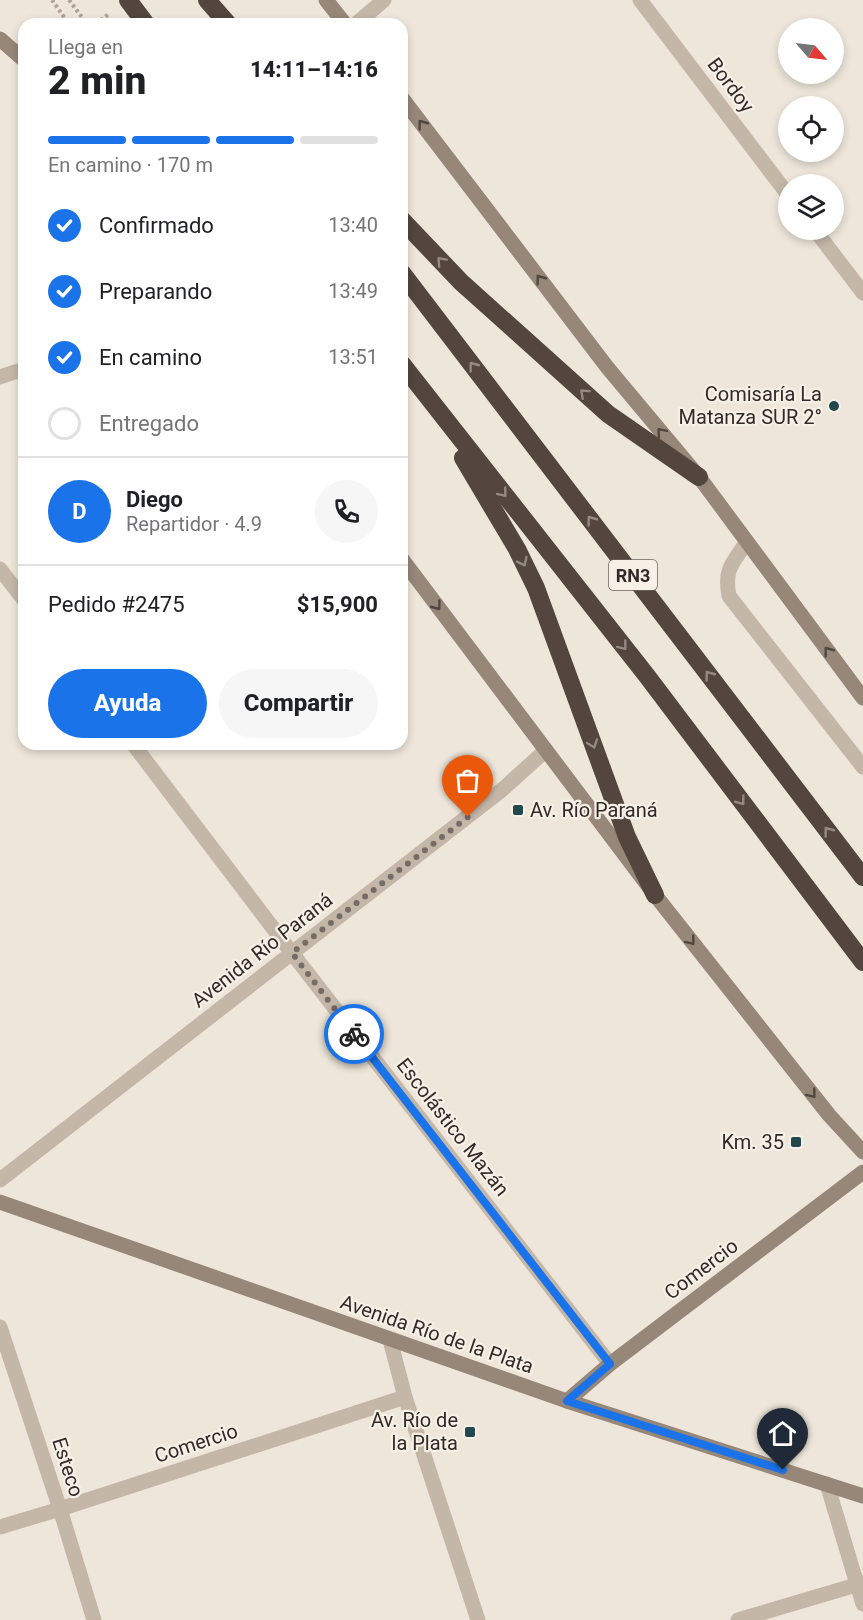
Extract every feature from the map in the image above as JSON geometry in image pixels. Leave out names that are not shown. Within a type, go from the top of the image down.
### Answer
[{"type":"highway","points":[[128,0],[142,18]]},
{"type":"highway","points":[[193,0],[206,18]]},
{"type":"highway","points":[[207,0],[223,18]]},
{"type":"highway","points":[[408,226],[460,282],[608,414],[699,477]]},
{"type":"highway","name":"RN3","points":[[408,281],[863,877]]},
{"type":"highway","name":"RN3","points":[[408,372],[647,676],[863,962]]},
{"type":"highway","points":[[431,402],[517,549],[536,588],[627,837],[655,895]]},
{"type":"street","points":[[326,0],[340,18]]},
{"type":"street","points":[[363,18],[384,0]]},
{"type":"street","name":"Bordoy","points":[[640,0],[778,182]]},
{"type":"street","points":[[0,39],[18,55]]},
{"type":"street","points":[[408,106],[607,367],[699,477],[863,698]]},
{"type":"street","points":[[822,240],[863,293]]},
{"type":"street","points":[[0,377],[18,371]]},
{"type":"street","points":[[746,543],[730,567],[726,579],[729,596],[863,767]]},
{"type":"street","points":[[408,567],[655,895],[829,1115],[863,1152]]},
{"type":"street","points":[[0,568],[18,592]]},
{"type":"street","name":"Escolástico Mazán","points":[[138,750],[610,1364]]},
{"type":"street","name":"Avenida Río Paraná","points":[[0,1180],[503,789],[546,750]]},
{"type":"street","name":"Comercio","points":[[567,1401],[610,1364],[863,1172]]},
{"type":"street","name":"Avenida Río de la Plata","points":[[0,1202],[567,1401],[863,1496]]},
{"type":"street","name":"Esteco","points":[[0,1327],[94,1620]]},
{"type":"street","points":[[390,1340],[405,1397],[478,1620]]},
{"type":"street","name":"Comercio","points":[[0,1527],[405,1397]]},
{"type":"street","points":[[827,1484],[860,1584],[863,1604]]},
{"type":"street","points":[[738,1620],[860,1584]]},
{"type":"path","points":[[52,0],[65,18]]},
{"type":"path","points":[[69,0],[82,18]]},
{"type":"way so far","points":[[354,1034],[292,953],[468,817]]},
{"type":"place","name":"Comisaría La Matanza SUR 2°","points":[[834,406]]},
{"type":"place","name":"Av. Río Paraná","points":[[518,810]]},
{"type":"place","name":"Km. 35","points":[[796,1142]]},
{"type":"place","name":"Av. Río de la Plata","points":[[470,1432]]},
{"type":"route","points":[[354,1034],[610,1364],[567,1401],[783,1470]]}]
